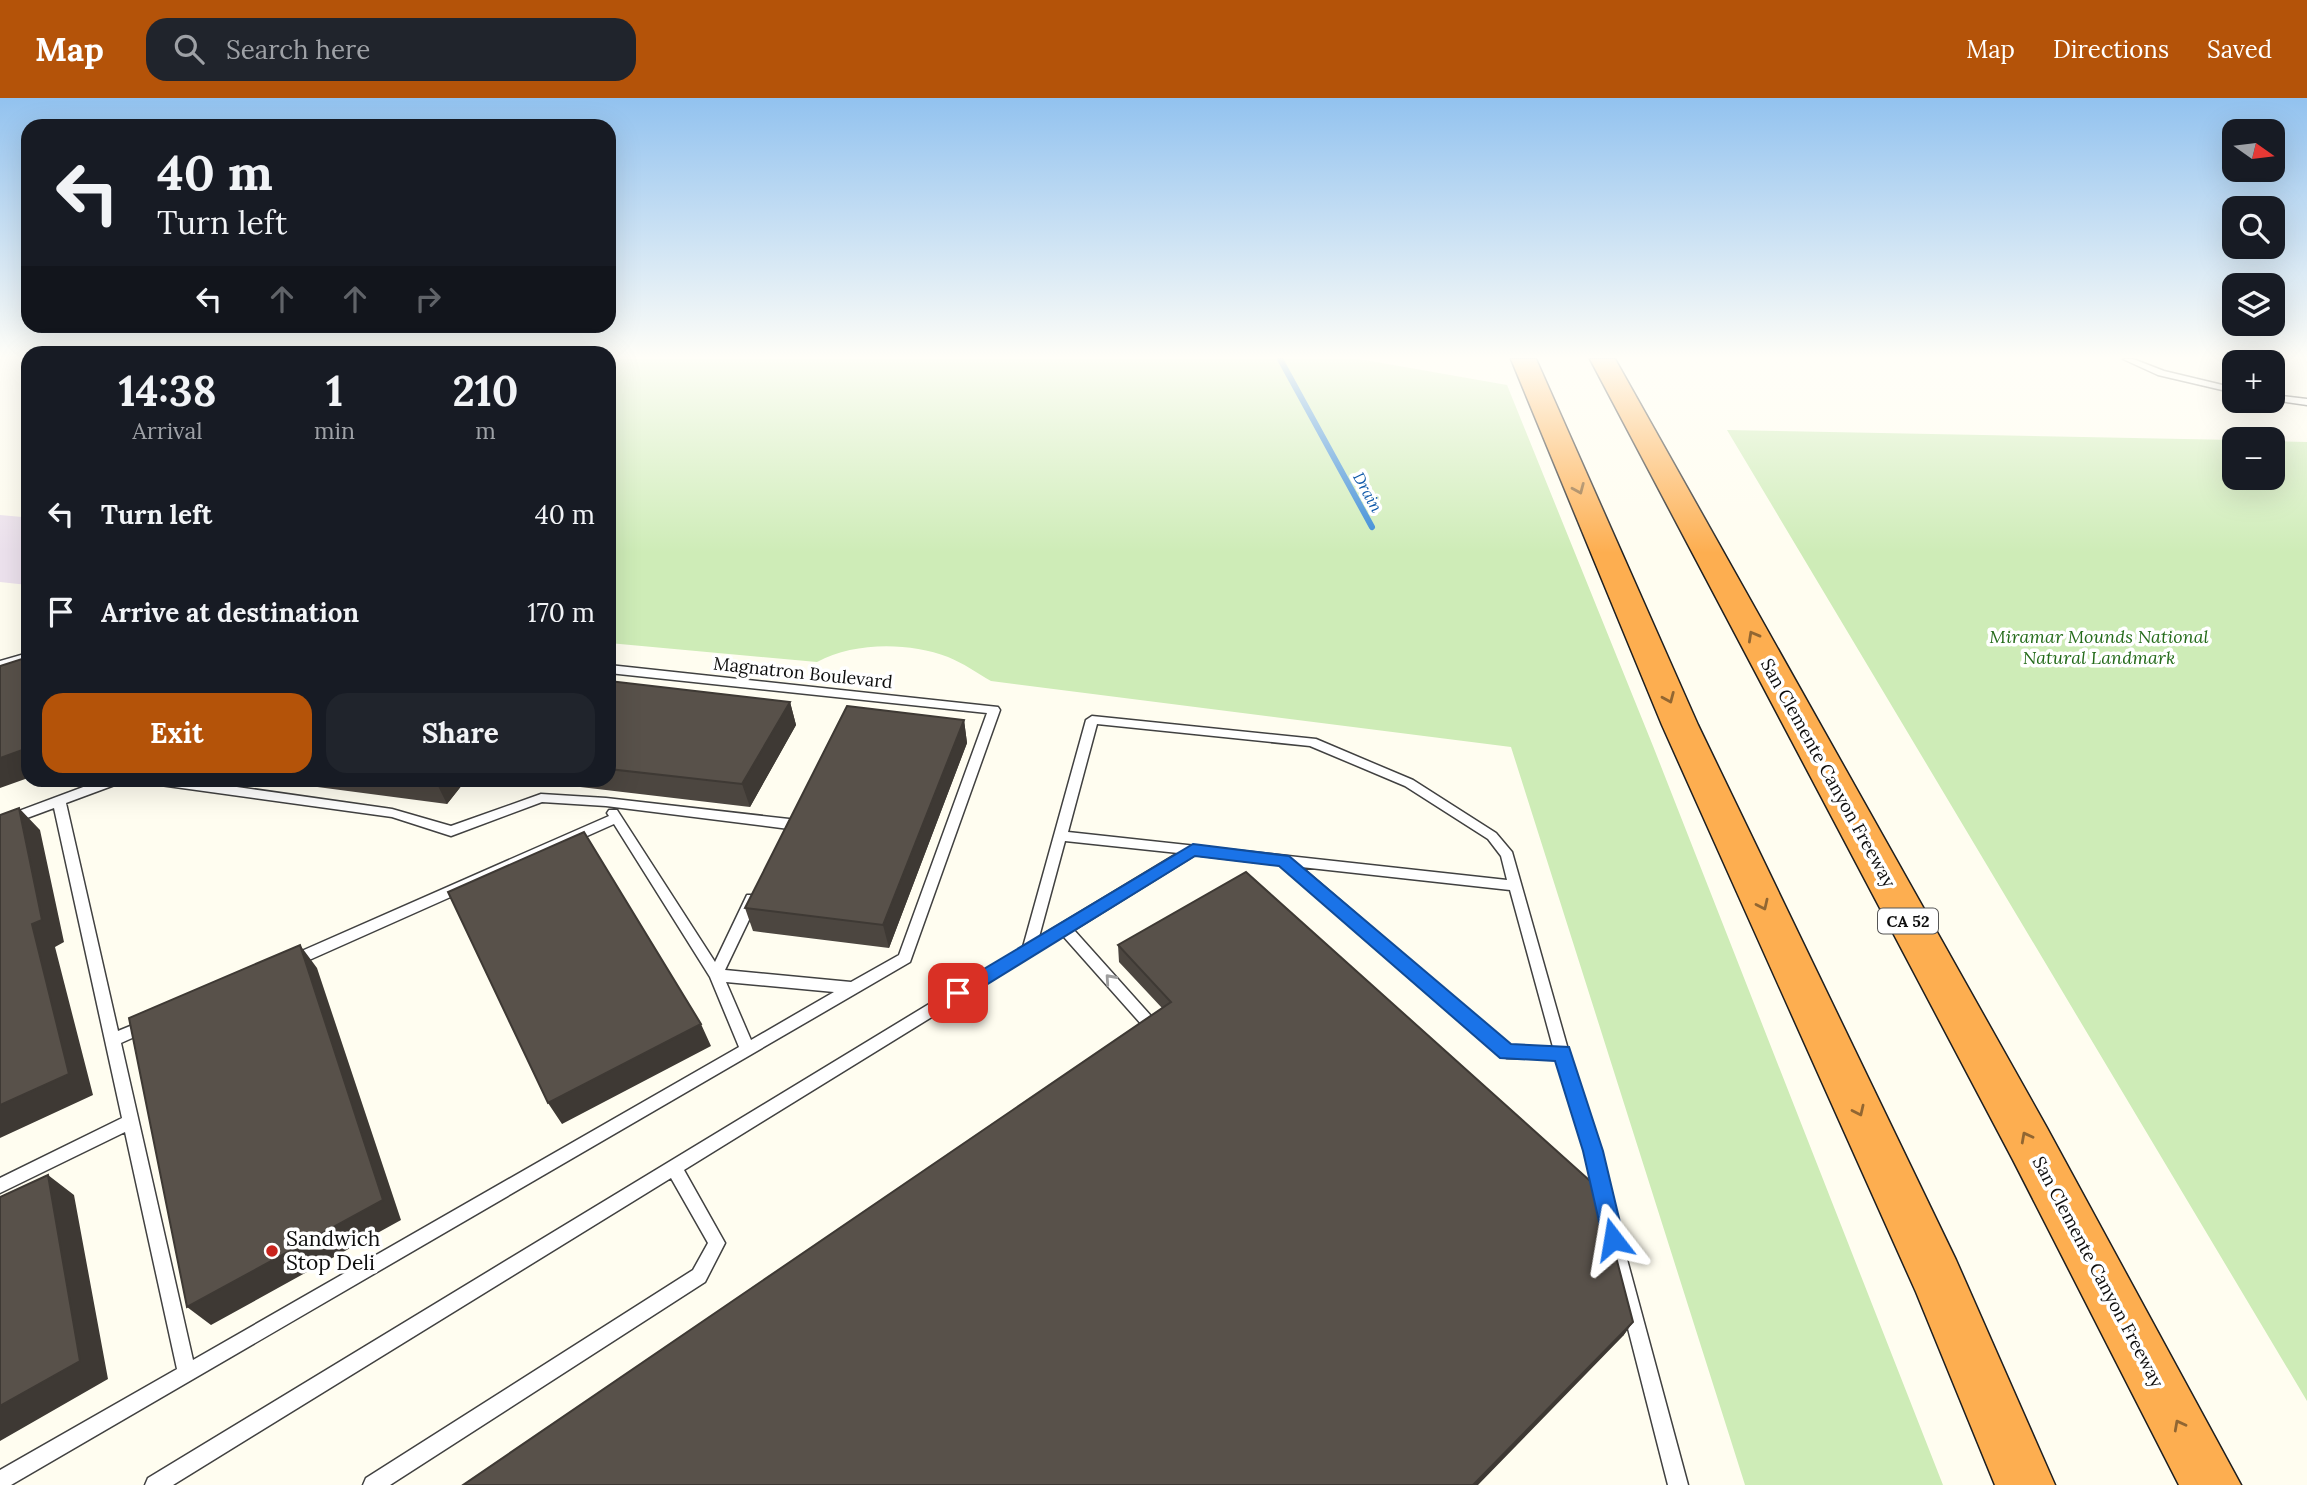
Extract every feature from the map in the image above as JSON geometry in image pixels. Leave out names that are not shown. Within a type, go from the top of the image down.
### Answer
[{"type":"highway","points":[[1551,424],[1680,725],[1937,1279],[2025,1485]]},
{"type":"highway","name":"San Clemente Canyon Freeway","points":[[1637,424],[2211,1485]]},
{"type":"lane","points":[[0,665],[21,658]]},
{"type":"lane","name":"Magnatron Boulevard","points":[[616,670],[849,701],[994,710],[905,958],[852,988]]},
{"type":"lane","points":[[1029,950],[1092,720],[1312,742],[1409,783],[1492,836],[1507,855],[1562,1053],[1593,1151],[1607,1215],[1678,1485]]},
{"type":"lane","points":[[0,823],[97,787]]},
{"type":"lane","points":[[204,787],[392,813],[450,831],[541,798],[606,802],[789,824]]},
{"type":"lane","points":[[60,801],[187,1374]]},
{"type":"lane","points":[[606,802],[716,975],[747,1049]]},
{"type":"lane","points":[[277,968],[616,818]]},
{"type":"lane","points":[[1060,836],[1515,886]]},
{"type":"lane","points":[[160,1483],[1193,850]]},
{"type":"lane","points":[[1283,860],[1507,1052],[1562,1053]]},
{"type":"lane","points":[[716,975],[760,883]]},
{"type":"lane","points":[[1065,928],[1155,1030]]},
{"type":"lane","points":[[716,975],[852,988]]},
{"type":"lane","points":[[0,1481],[852,988]]},
{"type":"lane","points":[[113,1040],[160,1020]]},
{"type":"lane","points":[[0,1186],[131,1121]]},
{"type":"lane","points":[[373,1485],[699,1276],[718,1243],[674,1167]]},
{"type":"shaded area","points":[[0,515],[21,517],[21,584],[0,582]]},
{"type":"green space","points":[[616,424],[1523,424],[1653,746],[1943,1485],[1745,1485],[1511,747],[991,681],[948,657],[916,649],[881,646],[864,648],[832,655],[817,662],[616,644]]},
{"type":"green space","name":"Miramar Mounds National Natural Landmark","points":[[1727,430],[2222,440],[2222,490],[2285,490],[2285,441],[2307,442],[2307,1401]]},
{"type":"building","points":[[21,659],[21,750],[0,758],[0,666]]},
{"type":"building","points":[[616,682],[790,702],[742,784],[616,770]]},
{"type":"building","points":[[847,706],[964,720],[883,925],[745,908]]},
{"type":"building","points":[[19,808],[42,920],[32,924],[69,1074],[0,1105],[0,815]]},
{"type":"building","points":[[584,832],[701,1024],[548,1103],[448,892]]},
{"type":"building","points":[[1246,872],[1598,1188],[1633,1322],[1473,1485],[463,1485],[1171,1002],[1118,945]]},
{"type":"building","points":[[300,945],[383,1200],[187,1307],[129,1018]]},
{"type":"building","points":[[48,1175],[80,1361],[0,1406],[0,1197]]},
{"type":"waterway","name":"Drain","points":[[1315,424],[1372,527]]},
{"type":"place","name":"Sandwich Stop Deli","points":[[272,1251]]},
{"type":"route","points":[[958,993],[1193,850],[1283,860],[1507,1052],[1562,1053],[1593,1151],[1613,1239]]}]
